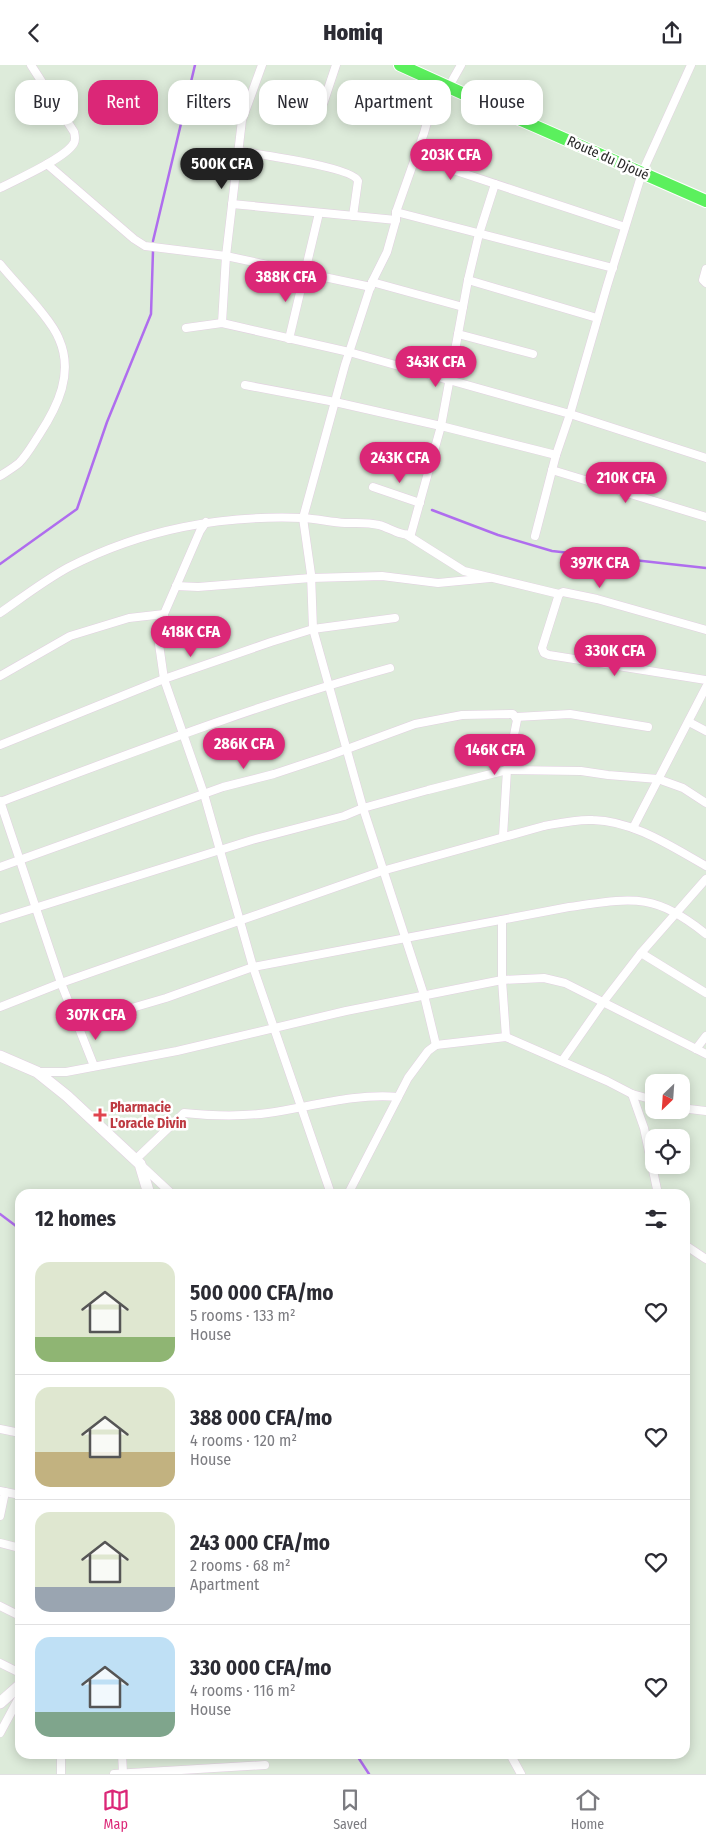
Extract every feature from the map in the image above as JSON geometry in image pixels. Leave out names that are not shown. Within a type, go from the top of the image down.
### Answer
[{"type":"main road","name":"Route du Djoué","points":[[403,66],[432,80]]},
{"type":"main road","name":"Route du Djoué","points":[[451,89],[706,201]]},
{"type":"street","points":[[0,188],[47,164],[73,145],[75,139],[74,132],[31,65]]},
{"type":"street","points":[[222,323],[226,256],[242,120],[262,65]]},
{"type":"street","points":[[327,92],[336,65]]},
{"type":"street","points":[[448,80],[461,65]]},
{"type":"street","points":[[535,536],[556,455],[642,173],[691,65]]},
{"type":"street","points":[[427,125],[414,157],[386,251],[371,285],[349,352],[303,518],[311,578],[312,629],[327,687],[382,871],[424,995],[436,1045]]},
{"type":"street","points":[[238,151],[314,164],[352,175],[358,181],[353,216]]},
{"type":"street","points":[[414,157],[625,227]]},
{"type":"street","points":[[47,164],[139,243],[145,246],[226,256],[371,285],[463,307]]},
{"type":"street","points":[[407,535],[413,531],[441,426],[468,280],[479,234],[495,184]]},
{"type":"street","points":[[232,204],[353,216],[396,216],[479,234],[613,268]]},
{"type":"street","points":[[289,339],[318,213]]},
{"type":"street","points":[[0,264],[49,323],[59,338],[64,358],[65,379],[60,396],[38,437],[19,463],[0,476]]},
{"type":"street","points":[[706,269],[703,280],[706,283]]},
{"type":"street","points":[[468,280],[597,318]]},
{"type":"street","points":[[186,328],[222,323],[349,352],[570,414],[706,458]]},
{"type":"street","points":[[458,334],[532,354]]},
{"type":"street","points":[[245,385],[335,402],[556,455]]},
{"type":"street","points":[[552,470],[706,517]]},
{"type":"street","points":[[373,487],[420,503]]},
{"type":"street","points":[[0,613],[41,584],[69,568],[126,541],[214,520],[303,518],[370,523],[407,535],[464,571],[559,595],[566,593],[597,599],[706,630]]},
{"type":"street","points":[[206,522],[200,531],[164,615],[160,644],[164,679],[204,794],[253,967],[329,1189]]},
{"type":"street","points":[[176,586],[198,587],[311,578],[382,576],[438,583],[490,577]]},
{"type":"street","points":[[559,595],[542,648],[544,653],[706,680]]},
{"type":"street","points":[[0,676],[70,636],[129,618],[164,615]]},
{"type":"street","points":[[0,745],[164,679],[270,642],[312,629],[395,617]]},
{"type":"street","points":[[94,1066],[61,983],[0,801],[282,700],[390,668]]},
{"type":"street","points":[[633,828],[706,687]]},
{"type":"street","points":[[0,867],[204,794],[274,774],[415,724],[462,715],[513,714],[516,717],[570,714],[648,727]]},
{"type":"street","points":[[503,836],[507,770],[516,717]]},
{"type":"street","points":[[689,722],[706,731]]},
{"type":"street","points":[[0,919],[252,840],[344,816],[363,808],[428,790],[507,770],[581,771],[658,779],[683,788],[706,803]]},
{"type":"street","points":[[0,1007],[61,983],[382,871],[503,836],[569,821],[602,821],[633,828],[706,866]]},
{"type":"street","points":[[562,1061],[604,1001],[641,953],[706,879]]},
{"type":"street","points":[[77,1024],[166,998],[253,967],[569,907],[628,901],[651,902],[677,913],[706,934]]},
{"type":"street","points":[[502,920],[502,980],[506,1037]]},
{"type":"street","points":[[641,953],[706,993]]},
{"type":"street","points":[[37,1072],[66,1072],[177,1051],[274,1026],[502,980],[529,977],[555,980],[604,1001],[706,1054]]},
{"type":"street","points":[[696,1049],[706,1036]]},
{"type":"street","points":[[351,1189],[398,1097],[418,1063],[436,1045],[506,1037],[632,1094],[645,1098]]},
{"type":"street","points":[[0,1056],[37,1072],[68,1096],[167,1189]]},
{"type":"street","points":[[632,1094],[644,1128],[657,1189]]},
{"type":"street","points":[[138,1162],[184,1113],[228,1117],[383,1095],[398,1097]]},
{"type":"street","points":[[690,1109],[706,1111]]},
{"type":"street","points":[[138,1162],[147,1189]]},
{"type":"street","points":[[690,1248],[706,1259]]},
{"type":"street","points":[[0,1429],[15,1432]]},
{"type":"street","points":[[0,1517],[2,1491],[15,1494]]},
{"type":"street","points":[[0,1543],[15,1547]]},
{"type":"street","points":[[0,1606],[15,1614]]},
{"type":"street","points":[[0,1663],[15,1670]]},
{"type":"street","points":[[0,1703],[15,1690]]},
{"type":"street","points":[[0,1733],[15,1705]]},
{"type":"street","points":[[61,1759],[62,1774]]},
{"type":"street","points":[[122,1759],[123,1773]]},
{"type":"street","points":[[513,1759],[521,1774]]},
{"type":"street","points":[[114,1774],[265,1765]]},
{"type":"waterway","points":[[153,241],[195,65]]},
{"type":"waterway","points":[[0,564],[77,509],[107,422],[151,314],[153,251]]},
{"type":"waterway","points":[[432,510],[498,535],[552,551],[706,568]]},
{"type":"waterway","points":[[0,1214],[15,1225]]},
{"type":"waterway","points":[[359,1759],[369,1774]]},
{"type":"place","name":"Pharmacie L'oracle Divin","points":[[100,1115]]}]
